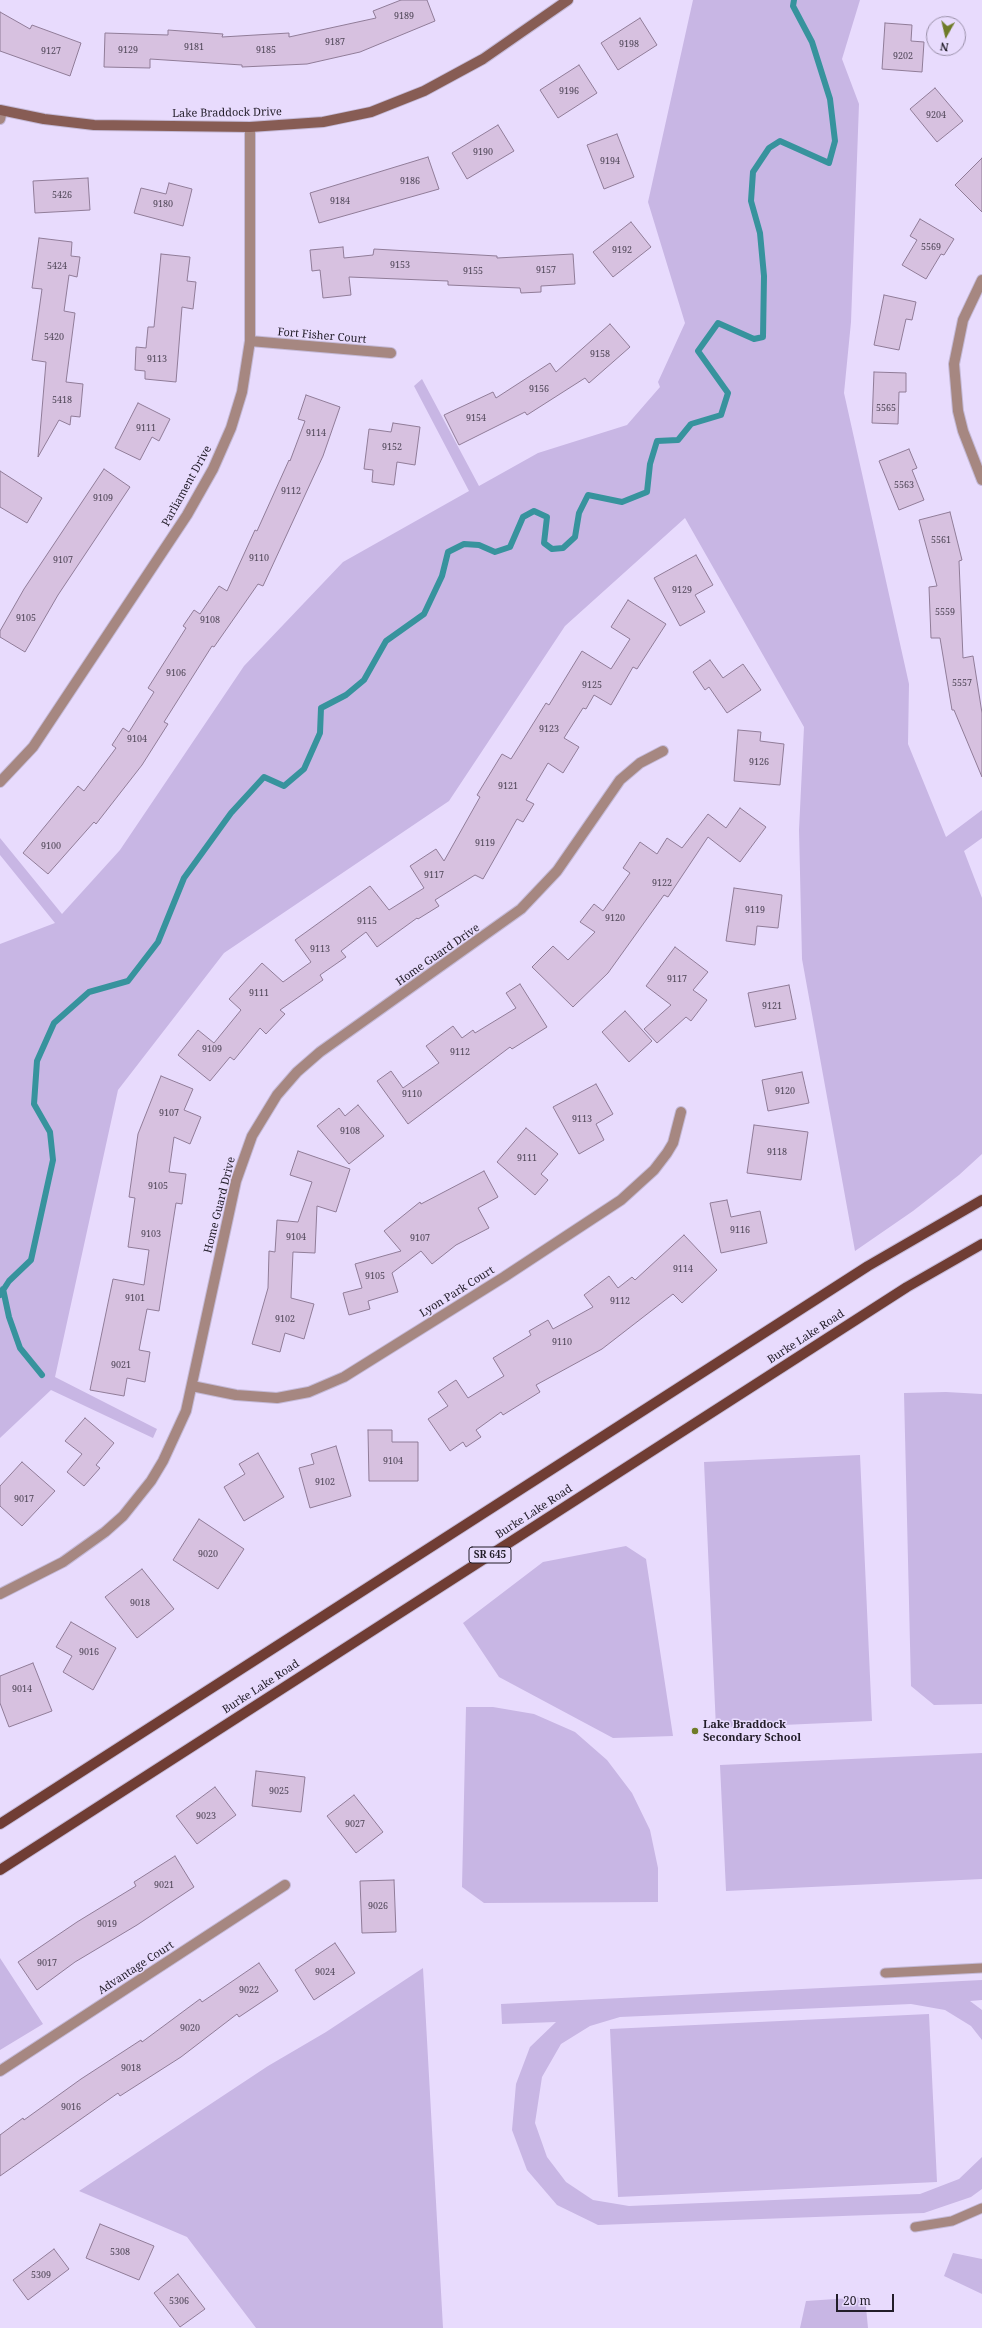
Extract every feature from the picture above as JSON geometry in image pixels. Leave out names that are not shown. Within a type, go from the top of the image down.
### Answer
[{"type":"main road","points":[[0,1824],[868,1266],[982,1200]]},
{"type":"main road","name":"Burke Lake Road","points":[[0,1870],[907,1287],[982,1244]]},
{"type":"street","name":"Lake Braddock Drive","points":[[1,114],[94,125],[250,127],[324,122],[371,112],[424,91],[483,59],[568,0]]},
{"type":"street","name":"Parliament Drive","points":[[0,782],[33,747],[187,515],[213,469],[231,428],[242,392],[250,341],[250,127]]},
{"type":"street","points":[[982,280],[963,320],[954,364],[958,411],[963,431],[982,480]]},
{"type":"street","name":"Fort Fisher Court","points":[[250,341],[391,353]]},
{"type":"street","name":"Home Guard Drive","points":[[0,1594],[63,1562],[89,1545],[123,1516],[151,1481],[163,1460],[180,1426],[192,1386],[236,1181],[252,1136],[277,1095],[297,1072],[320,1052],[521,909],[557,871],[620,780],[640,763],[663,752]]},
{"type":"street","name":"Lyon Park Court","points":[[192,1386],[236,1395],[277,1398],[309,1392],[344,1377],[504,1277],[621,1200],[654,1170],[667,1153],[673,1143],[681,1112]]},
{"type":"street","name":"Advantage Court","points":[[0,2071],[285,1884]]},
{"type":"lane","points":[[885,1973],[982,1968]]},
{"type":"lane","points":[[915,2227],[952,2221],[982,2208]]},
{"type":"shaded area","points":[[693,0],[860,0],[842,59],[859,104],[851,322],[844,393],[909,684],[908,744],[946,837],[982,810],[982,838],[964,851],[982,898],[982,1154],[959,1175],[913,1211],[855,1251],[802,959],[799,830],[804,727],[685,518],[565,626],[449,801],[224,953],[118,1090],[55,1377],[157,1429],[153,1438],[51,1390],[0,1438],[0,944],[55,923],[0,855],[0,838],[62,914],[120,850],[244,666],[343,562],[469,491],[414,386],[422,379],[479,486],[538,453],[627,425],[660,387],[658,382],[685,323],[648,202]]},
{"type":"shaded area","points":[[946,1392],[982,1394],[982,1704],[934,1705],[911,1686],[904,1393]]},
{"type":"shaded area","points":[[860,1455],[872,1721],[716,1728],[704,1462]]},
{"type":"shaded area","points":[[626,1546],[646,1559],[673,1736],[613,1738],[499,1677],[463,1623],[543,1562]]},
{"type":"shaded area","points":[[466,1707],[493,1707],[534,1714],[575,1732],[607,1760],[632,1793],[650,1830],[658,1868],[658,1902],[484,1903],[462,1887]]},
{"type":"shaded area","points":[[982,1753],[982,1879],[726,1891],[720,1765]]},
{"type":"shaded area","points":[[0,1958],[43,2024],[0,2050]]},
{"type":"shaded area","points":[[423,1968],[443,2328],[256,2328],[187,2237],[79,2191],[268,2066],[326,2032]]},
{"type":"shaded area","points":[[982,1980],[982,2000],[970,2001],[982,2010],[982,2040],[971,2026],[945,2010],[911,2004],[620,2017],[590,2026],[561,2044],[542,2077],[535,2123],[547,2157],[566,2182],[593,2200],[629,2206],[920,2194],[959,2179],[982,2157],[982,2189],[971,2197],[924,2213],[598,2225],[557,2205],[527,2170],[512,2130],[516,2084],[530,2047],[556,2022],[502,2024],[501,2004]]},
{"type":"shaded area","points":[[929,2014],[937,2182],[618,2197],[610,2029]]},
{"type":"shaded area","points":[[953,2253],[982,2259],[982,2294],[944,2276]]},
{"type":"shaded area","points":[[865,2297],[868,2328],[800,2328],[806,2301]]},
{"type":"building","points":[[401,0],[427,0],[435,21],[360,52],[307,64],[242,67],[242,65],[150,59],[150,68],[104,67],[105,33],[168,35],[168,30],[223,34],[222,37],[289,33],[289,37],[376,18],[373,11]]},
{"type":"building","points":[[0,12],[30,29],[32,25],[81,43],[70,76],[0,51]]},
{"type":"building","points":[[640,18],[657,45],[618,70],[601,43]]},
{"type":"building","points":[[885,23],[912,25],[911,41],[924,42],[922,72],[882,69]]},
{"type":"building","points":[[579,65],[597,93],[558,118],[540,90]]},
{"type":"building","points":[[935,88],[963,121],[937,142],[910,109]]},
{"type":"building","points":[[498,125],[514,151],[467,179],[452,153]]},
{"type":"building","points":[[617,134],[634,177],[604,189],[587,145]]},
{"type":"building","points":[[428,157],[439,189],[319,223],[310,193]]},
{"type":"building","points":[[982,158],[982,212],[955,185]]},
{"type":"building","points":[[88,178],[90,210],[35,213],[33,181]]},
{"type":"building","points":[[169,183],[192,189],[183,226],[134,213],[141,188],[166,194]]},
{"type":"building","points":[[920,219],[954,239],[944,255],[941,254],[926,279],[902,265],[917,240],[910,236]]},
{"type":"building","points":[[631,222],[651,247],[613,277],[593,252]]},
{"type":"building","points":[[39,238],[72,242],[71,256],[80,257],[77,277],[69,275],[64,311],[75,313],[66,382],[83,384],[80,417],[71,416],[70,425],[59,420],[38,457],[46,362],[32,360],[42,289],[32,288]]},
{"type":"building","points":[[343,247],[344,258],[373,255],[374,249],[497,256],[497,258],[573,254],[575,284],[541,286],[541,292],[521,293],[520,288],[448,285],[448,281],[349,277],[351,295],[323,298],[320,270],[312,271],[310,250]]},
{"type":"building","points":[[161,254],[190,257],[187,281],[196,282],[193,309],[182,307],[176,382],[145,379],[145,371],[135,370],[136,347],[146,348],[148,327],[154,327]]},
{"type":"building","points":[[884,295],[916,302],[912,320],[906,319],[899,350],[874,345]]},
{"type":"building","points":[[610,324],[630,347],[589,383],[585,378],[527,415],[525,412],[459,445],[444,415],[493,392],[496,398],[550,363],[556,372]]},
{"type":"building","points":[[874,372],[906,373],[906,392],[899,392],[898,424],[872,423]]},
{"type":"building","points":[[306,395],[340,407],[323,456],[263,586],[258,584],[214,647],[212,646],[164,722],[168,724],[142,765],[96,824],[94,822],[48,874],[23,853],[78,786],[84,791],[116,748],[112,745],[123,728],[129,732],[154,692],[148,688],[186,628],[183,626],[194,610],[200,614],[219,586],[227,591],[255,530],[257,531],[289,460],[290,461],[305,421],[298,419]]},
{"type":"building","points":[[138,403],[170,419],[159,441],[152,437],[140,460],[115,448]]},
{"type":"building","points":[[393,423],[420,427],[415,465],[397,462],[394,485],[372,482],[373,470],[364,469],[369,429],[391,432]]},
{"type":"building","points":[[909,449],[917,468],[912,470],[924,500],[899,510],[879,461]]},
{"type":"building","points":[[104,469],[130,487],[58,595],[25,652],[0,637],[0,631],[24,589]]},
{"type":"building","points":[[0,471],[42,498],[27,523],[0,507]]},
{"type":"building","points":[[950,512],[962,560],[959,561],[963,658],[973,656],[982,713],[982,777],[954,710],[952,710],[940,638],[931,638],[929,587],[937,586],[919,520]]},
{"type":"building","points":[[696,555],[713,585],[695,595],[705,612],[680,626],[654,578]]},
{"type":"building","points":[[628,600],[666,624],[637,669],[633,667],[611,705],[594,695],[586,709],[583,708],[564,738],[579,747],[563,773],[548,763],[526,800],[534,804],[523,822],[517,819],[483,879],[475,875],[435,900],[439,906],[418,919],[417,918],[377,947],[366,932],[341,951],[346,957],[320,975],[323,980],[280,1010],[285,1014],[266,1034],[260,1028],[234,1060],[230,1057],[210,1081],[178,1055],[198,1030],[214,1043],[241,1010],[229,999],[262,963],[283,982],[311,962],[295,940],[370,886],[389,910],[424,888],[410,866],[436,849],[444,861],[480,797],[477,795],[502,754],[511,759],[546,703],[549,705],[582,651],[611,669],[630,639],[611,627]]},
{"type":"building","points":[[710,660],[723,678],[743,664],[761,690],[727,713],[709,687],[705,690],[693,672]]},
{"type":"building","points":[[738,730],[761,732],[760,741],[784,744],[780,785],[734,781]]},
{"type":"building","points":[[740,808],[766,827],[740,862],[708,837],[668,897],[664,895],[608,973],[573,1007],[532,967],[553,946],[568,960],[595,932],[580,922],[594,904],[603,911],[630,873],[623,868],[640,842],[657,854],[667,838],[682,848],[708,814],[726,828]]},
{"type":"building","points":[[734,888],[782,895],[778,928],[757,926],[755,945],[726,941]]},
{"type":"building","points":[[675,947],[708,972],[693,990],[707,1000],[691,1021],[686,1017],[657,1043],[644,1029],[671,1005],[646,986]]},
{"type":"building","points":[[520,984],[547,1027],[512,1049],[510,1047],[408,1124],[377,1081],[391,1071],[403,1088],[439,1063],[426,1046],[453,1026],[462,1038],[473,1030],[475,1033],[516,1008],[506,993]]},
{"type":"building","points":[[789,985],[796,1019],[755,1027],[748,993]]},
{"type":"building","points":[[625,1011],[652,1041],[629,1062],[602,1032]]},
{"type":"building","points":[[802,1072],[809,1103],[768,1111],[762,1080]]},
{"type":"building","points":[[161,1076],[193,1089],[184,1110],[201,1117],[190,1144],[174,1137],[169,1172],[186,1174],[182,1204],[176,1203],[159,1311],[147,1309],[139,1350],[150,1352],[145,1382],[127,1378],[124,1396],[90,1390],[113,1279],[144,1285],[149,1250],[128,1247],[135,1198],[129,1197],[138,1134]]},
{"type":"building","points":[[596,1084],[613,1114],[596,1124],[604,1140],[579,1154],[553,1107]]},
{"type":"building","points":[[358,1105],[384,1136],[349,1164],[317,1126],[339,1108],[345,1116]]},
{"type":"building","points":[[754,1125],[808,1132],[801,1180],[747,1173]]},
{"type":"building","points":[[526,1128],[558,1154],[541,1174],[548,1180],[535,1195],[497,1162]]},
{"type":"building","points":[[298,1151],[350,1169],[336,1212],[317,1206],[315,1253],[293,1252],[291,1298],[314,1304],[304,1339],[285,1333],[280,1352],[252,1344],[268,1288],[269,1251],[275,1252],[277,1220],[298,1222],[312,1182],[290,1175]]},
{"type":"building","points":[[484,1171],[498,1197],[478,1208],[489,1228],[456,1245],[432,1264],[421,1251],[392,1273],[398,1292],[368,1301],[370,1309],[349,1315],[343,1293],[362,1288],[355,1264],[401,1251],[384,1231],[420,1202],[421,1204]]},
{"type":"building","points":[[727,1200],[731,1217],[760,1211],[767,1243],[721,1253],[710,1203]]},
{"type":"building","points":[[684,1235],[717,1270],[682,1303],[673,1294],[602,1349],[536,1385],[540,1392],[503,1415],[501,1412],[476,1430],[481,1437],[466,1447],[463,1442],[450,1451],[428,1419],[448,1406],[438,1392],[456,1380],[468,1398],[504,1376],[493,1358],[531,1335],[529,1331],[548,1320],[553,1329],[593,1307],[584,1295],[609,1276],[618,1288],[632,1277],[635,1280]]},
{"type":"building","points":[[85,1418],[114,1443],[96,1465],[100,1468],[84,1486],[67,1472],[82,1454],[65,1441]]},
{"type":"building","points":[[368,1430],[392,1430],[392,1442],[418,1442],[418,1481],[369,1481]]},
{"type":"building","points":[[336,1446],[351,1496],[310,1508],[299,1468],[314,1464],[311,1454]]},
{"type":"building","points":[[258,1453],[284,1497],[244,1521],[224,1487],[245,1474],[239,1464]]},
{"type":"building","points":[[22,1462],[55,1491],[22,1526],[0,1506],[0,1486]]},
{"type":"building","points":[[199,1519],[244,1549],[218,1589],[173,1560]]},
{"type":"building","points":[[142,1569],[174,1609],[137,1638],[105,1597]]},
{"type":"building","points":[[71,1622],[116,1648],[93,1690],[63,1672],[72,1656],[56,1647]]},
{"type":"building","points":[[33,1663],[52,1711],[9,1727],[0,1703],[0,1676]]},
{"type":"building","points":[[256,1771],[305,1777],[301,1812],[252,1806]]},
{"type":"building","points":[[215,1787],[236,1815],[197,1844],[176,1816]]},
{"type":"building","points":[[354,1795],[383,1832],[356,1853],[327,1816]]},
{"type":"building","points":[[175,1856],[194,1887],[137,1925],[75,1962],[37,1990],[18,1962],[77,1922],[136,1886],[134,1882]]},
{"type":"building","points":[[394,1880],[396,1932],[362,1933],[360,1881]]},
{"type":"building","points":[[335,1943],[355,1973],[314,2000],[295,1970]]},
{"type":"building","points":[[259,1963],[278,1991],[239,2017],[237,2014],[181,2057],[120,2096],[118,2093],[0,2176],[0,2135],[23,2118],[24,2120],[81,2079],[141,2040],[142,2042],[200,1999],[202,2002]]},
{"type":"building","points":[[100,2224],[154,2246],[139,2280],[86,2258]]},
{"type":"building","points":[[54,2249],[69,2269],[28,2300],[13,2280]]},
{"type":"building","points":[[178,2274],[205,2309],[180,2327],[154,2293]]},
{"type":"waterway","points":[[0,1295],[9,1281],[31,1260],[53,1160],[50,1132],[34,1104],[37,1061],[54,1023],[89,992],[128,981],[158,942],[184,878],[231,813],[264,777],[284,786],[304,769],[320,733],[321,708],[346,695],[364,680],[386,641],[424,614],[442,576],[448,552],[464,544],[479,545],[495,552],[510,547],[523,517],[534,511],[547,517],[544,543],[552,549],[563,548],[575,537],[579,513],[588,495],[622,502],[647,492],[650,464],[657,441],[678,440],[691,424],[721,415],[728,393],[698,351],[718,323],[754,339],[763,337],[764,276],[760,233],[751,201],[753,172],[769,148],[780,141],[829,163],[835,141],[830,99],[812,42],[793,6],[794,0]]},
{"type":"waterway","points":[[3,1289],[9,1317],[20,1348],[42,1375]]},
{"type":"place","name":"Lake Braddock Secondary School","points":[[695,1731]]}]
